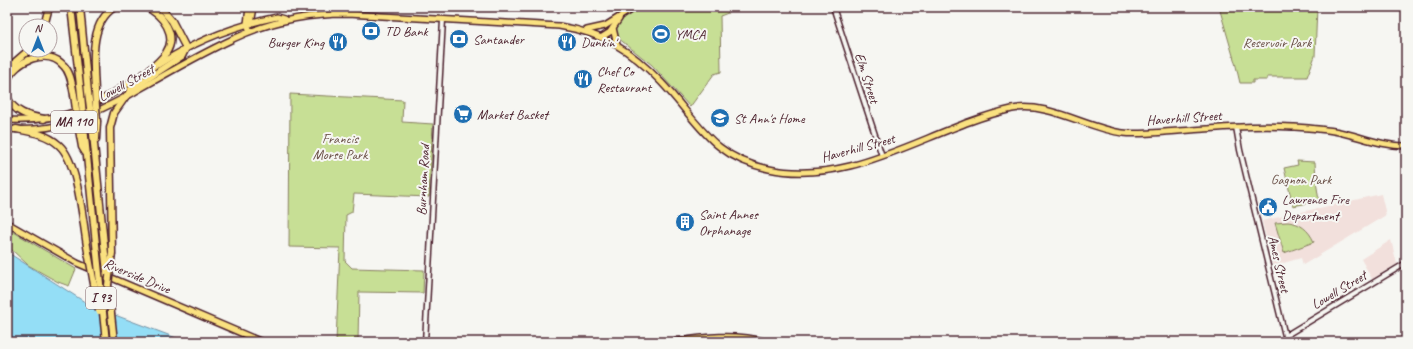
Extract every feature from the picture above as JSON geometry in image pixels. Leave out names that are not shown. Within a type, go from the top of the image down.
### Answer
[{"type":"highway","points":[[46,18],[49,7]]},
{"type":"highway","name":"I 93","points":[[71,7],[77,94],[87,155],[106,342]]},
{"type":"highway","points":[[80,7],[91,91],[94,123],[94,146],[108,253]]},
{"type":"highway","points":[[91,91],[95,37],[104,18],[115,7]]},
{"type":"highway","points":[[146,7],[158,14],[164,21],[168,28],[171,40],[166,54],[148,71]]},
{"type":"highway","points":[[108,253],[110,128],[114,114],[130,90],[182,56],[186,48],[172,21],[160,7]]},
{"type":"highway","points":[[7,80],[11,73],[23,63],[38,57],[50,57],[59,61],[65,66],[77,94]]},
{"type":"highway","points":[[7,68],[19,58]]},
{"type":"highway","points":[[7,97],[10,104],[18,111],[30,116],[44,119]]},
{"type":"highway","points":[[16,129],[45,136],[59,145],[67,154],[74,173],[97,302],[104,328]]},
{"type":"highway","name":"I 93","points":[[108,253],[108,285],[114,342]]},
{"type":"main road","points":[[249,7],[250,31]]},
{"type":"main road","points":[[249,23],[254,7]]},
{"type":"main road","points":[[584,31],[605,26],[635,7]]},
{"type":"main road","name":"Haverhill Street","points":[[249,23],[277,17],[284,19],[317,15],[347,14],[559,26],[584,31],[602,37],[630,54],[661,82],[699,128],[724,152],[741,161],[773,170],[792,172],[824,172],[850,166],[882,156],[990,115],[1022,108],[1036,109],[1059,114],[1126,133],[1236,127],[1292,127],[1340,133],[1384,144],[1406,146]]},
{"type":"main road","points":[[602,37],[610,32],[620,17]]},
{"type":"main road","name":"Haverhill Street","points":[[250,31],[278,23],[284,19]]},
{"type":"main road","name":"Lowell Street","points":[[7,120],[44,119],[67,114],[98,103],[186,48],[249,23]]},
{"type":"main road","points":[[602,37],[605,26]]},
{"type":"main road","points":[[613,27],[616,45]]},
{"type":"main road","name":"Lowell Street","points":[[7,129],[46,128],[74,122],[93,115],[224,43],[250,31]]},
{"type":"main road","name":"Riverside Drive","points":[[7,223],[77,263],[262,342]]},
{"type":"main road","points":[[672,342],[702,337],[729,336],[746,337],[767,342]]},
{"type":"street","name":"Elm Street","points":[[833,7],[882,156]]},
{"type":"street","name":"Burnham Road","points":[[425,342],[443,20]]},
{"type":"street","name":"Ames Street","points":[[1236,127],[1240,150],[1285,336]]},
{"type":"street","name":"Lowell Street","points":[[1285,336],[1406,263]]},
{"type":"shaded area","points":[[1381,194],[1386,215],[1303,265],[1301,258],[1273,266],[1262,221]]},
{"type":"shaded area","points":[[1391,240],[1397,264],[1372,279],[1361,259]]},
{"type":"green space","name":"YMCA","points":[[641,7],[725,7],[728,13],[720,16],[721,72],[714,74],[690,107],[652,65],[618,38],[616,32],[617,27],[624,18]]},
{"type":"green space","name":"Reservoir Park","points":[[1219,7],[1317,7],[1315,56],[1307,77],[1267,77],[1267,80],[1253,80],[1253,83],[1240,83]]},
{"type":"green space","name":"Francis Morse Park","points":[[290,94],[403,100],[402,122],[433,124],[429,197],[354,194],[352,212],[346,215],[345,261],[352,268],[424,270],[423,293],[359,292],[358,342],[336,342],[340,248],[289,247]]},
{"type":"green space","name":"Gagnon Park","points":[[1297,161],[1315,162],[1319,201],[1293,206],[1284,168],[1298,165]]},
{"type":"green space","points":[[1288,222],[1304,228],[1310,234],[1314,242],[1284,253],[1275,223]]},
{"type":"green space","points":[[7,228],[76,269],[69,286],[58,282],[28,265],[12,250],[7,248]]},
{"type":"water","points":[[7,252],[91,306],[187,342],[7,342]]},
{"type":"place","name":"TD Bank","points":[[371,31]]},
{"type":"place","name":"YMCA","points":[[661,34]]},
{"type":"place","name":"Santander","points":[[459,39]]},
{"type":"place","name":"Burger King","points":[[338,42]]},
{"type":"place","name":"Dunkin'","points":[[567,42]]},
{"type":"place","name":"Chef Co Restaurant","points":[[583,79]]},
{"type":"place","name":"Market Basket","points":[[463,114]]},
{"type":"place","name":"St Ann's Home","points":[[720,118]]},
{"type":"place","name":"Lawrence Fire Department","points":[[1268,207]]},
{"type":"place","name":"Saint Annes Orphanage","points":[[685,222]]}]
